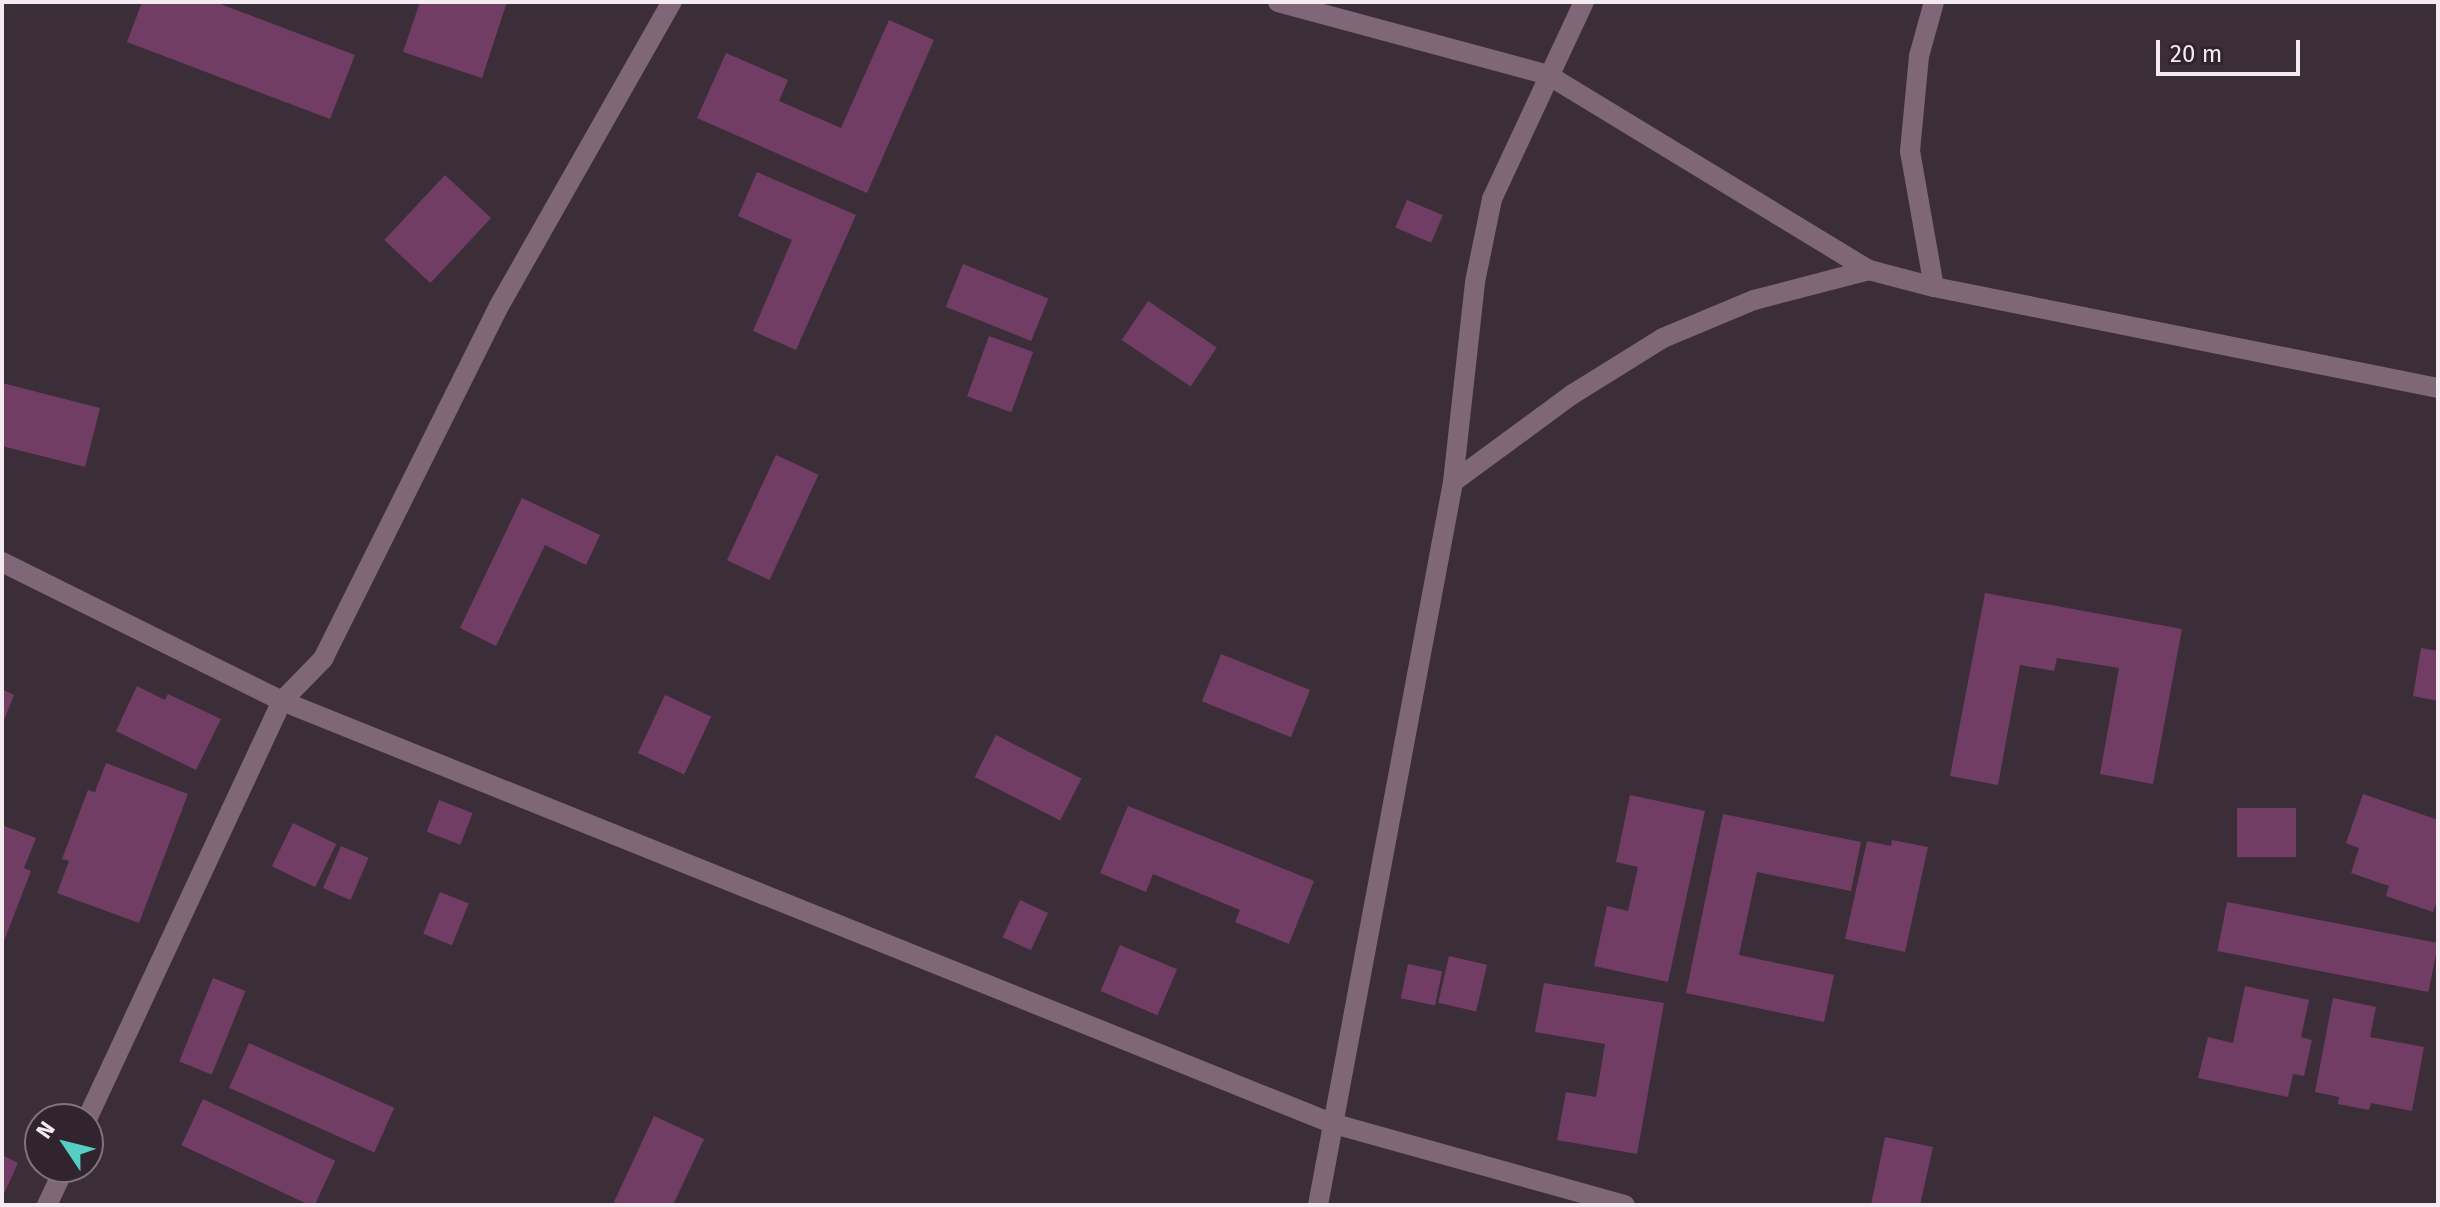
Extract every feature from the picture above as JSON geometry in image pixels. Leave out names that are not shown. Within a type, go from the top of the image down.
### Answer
[{"type":"street","points":[[94,1103],[282,701],[323,659],[499,306],[672,2]]},
{"type":"street","points":[[1278,2],[1548,75],[1869,270],[1934,287],[2438,388]]},
{"type":"street","points":[[1318,1205],[1453,482],[1475,282],[1492,199],[1584,2]]},
{"type":"street","points":[[1934,2],[1919,56],[1910,151],[1934,287]]},
{"type":"street","points":[[1453,482],[1573,394],[1663,338],[1754,300],[1869,270]]},
{"type":"street","points":[[2,562],[282,701],[1331,1123],[1625,1205]]},
{"type":"street","points":[[47,1205],[57,1183]]},
{"type":"building","points":[[142,2],[215,2],[355,55],[330,119],[127,42]]},
{"type":"building","points":[[420,2],[507,2],[482,78],[403,52]]},
{"type":"building","points":[[889,20],[934,40],[867,193],[697,118],[726,53],[788,80],[779,101],[841,128]]},
{"type":"building","points":[[757,172],[856,215],[796,350],[753,331],[792,240],[738,216]]},
{"type":"building","points":[[445,175],[491,218],[430,283],[384,240]]},
{"type":"building","points":[[1407,200],[1443,215],[1431,243],[1395,228]]},
{"type":"building","points":[[963,264],[1048,298],[1031,341],[946,307]]},
{"type":"building","points":[[1148,301],[1217,347],[1191,386],[1122,340]]},
{"type":"building","points":[[989,336],[1033,352],[1011,412],[967,396]]},
{"type":"building","points":[[2,383],[100,408],[85,467],[2,446]]},
{"type":"building","points":[[776,455],[819,475],[770,580],[727,560]]},
{"type":"building","points":[[522,498],[600,535],[586,565],[545,545],[496,646],[460,628]]},
{"type":"building","points":[[1985,593],[2182,629],[2153,784],[2100,774],[2119,668],[2057,658],[2054,671],[2020,665],[1998,785],[1950,776]]},
{"type":"building","points":[[2421,648],[2438,651],[2438,701],[2413,696]]},
{"type":"building","points":[[1221,654],[1310,690],[1291,737],[1202,701]]},
{"type":"building","points":[[137,686],[165,700],[168,694],[221,719],[196,770],[116,731]]},
{"type":"building","points":[[2,689],[14,695],[4,720],[2,719]]},
{"type":"building","points":[[665,695],[711,717],[684,775],[638,753]]},
{"type":"building","points":[[996,735],[1082,779],[1060,820],[975,777]]},
{"type":"building","points":[[106,763],[188,794],[139,923],[57,893],[69,861],[62,859],[88,790],[95,792]]},
{"type":"building","points":[[2363,794],[2438,820],[2438,897],[2433,912],[2386,896],[2389,886],[2351,873],[2359,848],[2346,843]]},
{"type":"building","points":[[1630,795],[1705,811],[1668,982],[1594,966],[1607,906],[1628,911],[1638,867],[1616,862]]},
{"type":"building","points":[[439,800],[473,813],[460,845],[427,832]]},
{"type":"building","points":[[1128,806],[1314,881],[1289,944],[1235,922],[1240,910],[1153,874],[1146,892],[1100,873]]},
{"type":"building","points":[[2237,808],[2296,808],[2296,857],[2237,857]]},
{"type":"building","points":[[1723,814],[1861,842],[1851,891],[1757,872],[1739,955],[1834,975],[1824,1022],[1686,993]]},
{"type":"building","points":[[293,823],[336,844],[315,887],[272,866]]},
{"type":"building","points":[[2,825],[36,838],[24,868],[31,871],[2,946]]},
{"type":"building","points":[[1892,840],[1928,847],[1905,952],[1845,939],[1867,841],[1891,846]]},
{"type":"building","points":[[341,846],[369,858],[351,900],[323,888]]},
{"type":"building","points":[[440,892],[469,904],[452,945],[423,934]]},
{"type":"building","points":[[1020,900],[1048,913],[1031,950],[1003,937]]},
{"type":"building","points":[[2227,902],[2438,943],[2429,992],[2217,951]]},
{"type":"building","points":[[1120,945],[1177,969],[1158,1015],[1100,991]]},
{"type":"building","points":[[1449,956],[1487,965],[1476,1012],[1438,1003]]},
{"type":"building","points":[[1408,964],[1442,971],[1435,1006],[1401,998]]},
{"type":"building","points":[[213,978],[245,991],[212,1075],[179,1061]]},
{"type":"building","points":[[1544,983],[1664,1003],[1637,1154],[1557,1140],[1566,1092],[1596,1097],[1605,1044],[1535,1032]]},
{"type":"building","points":[[2245,986],[2309,1000],[2301,1037],[2312,1040],[2304,1076],[2293,1074],[2288,1097],[2198,1078],[2208,1037],[2233,1043]]},
{"type":"building","points":[[2333,998],[2376,1007],[2370,1037],[2424,1047],[2412,1111],[2371,1103],[2369,1110],[2338,1104],[2339,1097],[2315,1092]]},
{"type":"building","points":[[249,1043],[394,1108],[374,1152],[229,1088]]},
{"type":"building","points":[[203,1099],[335,1161],[315,1205],[310,1205],[181,1145]]},
{"type":"building","points":[[654,1116],[704,1139],[673,1205],[619,1205],[614,1202]]},
{"type":"building","points":[[1885,1137],[1933,1147],[1920,1205],[1871,1205]]},
{"type":"building","points":[[2,1155],[18,1163],[2,1198]]}]
